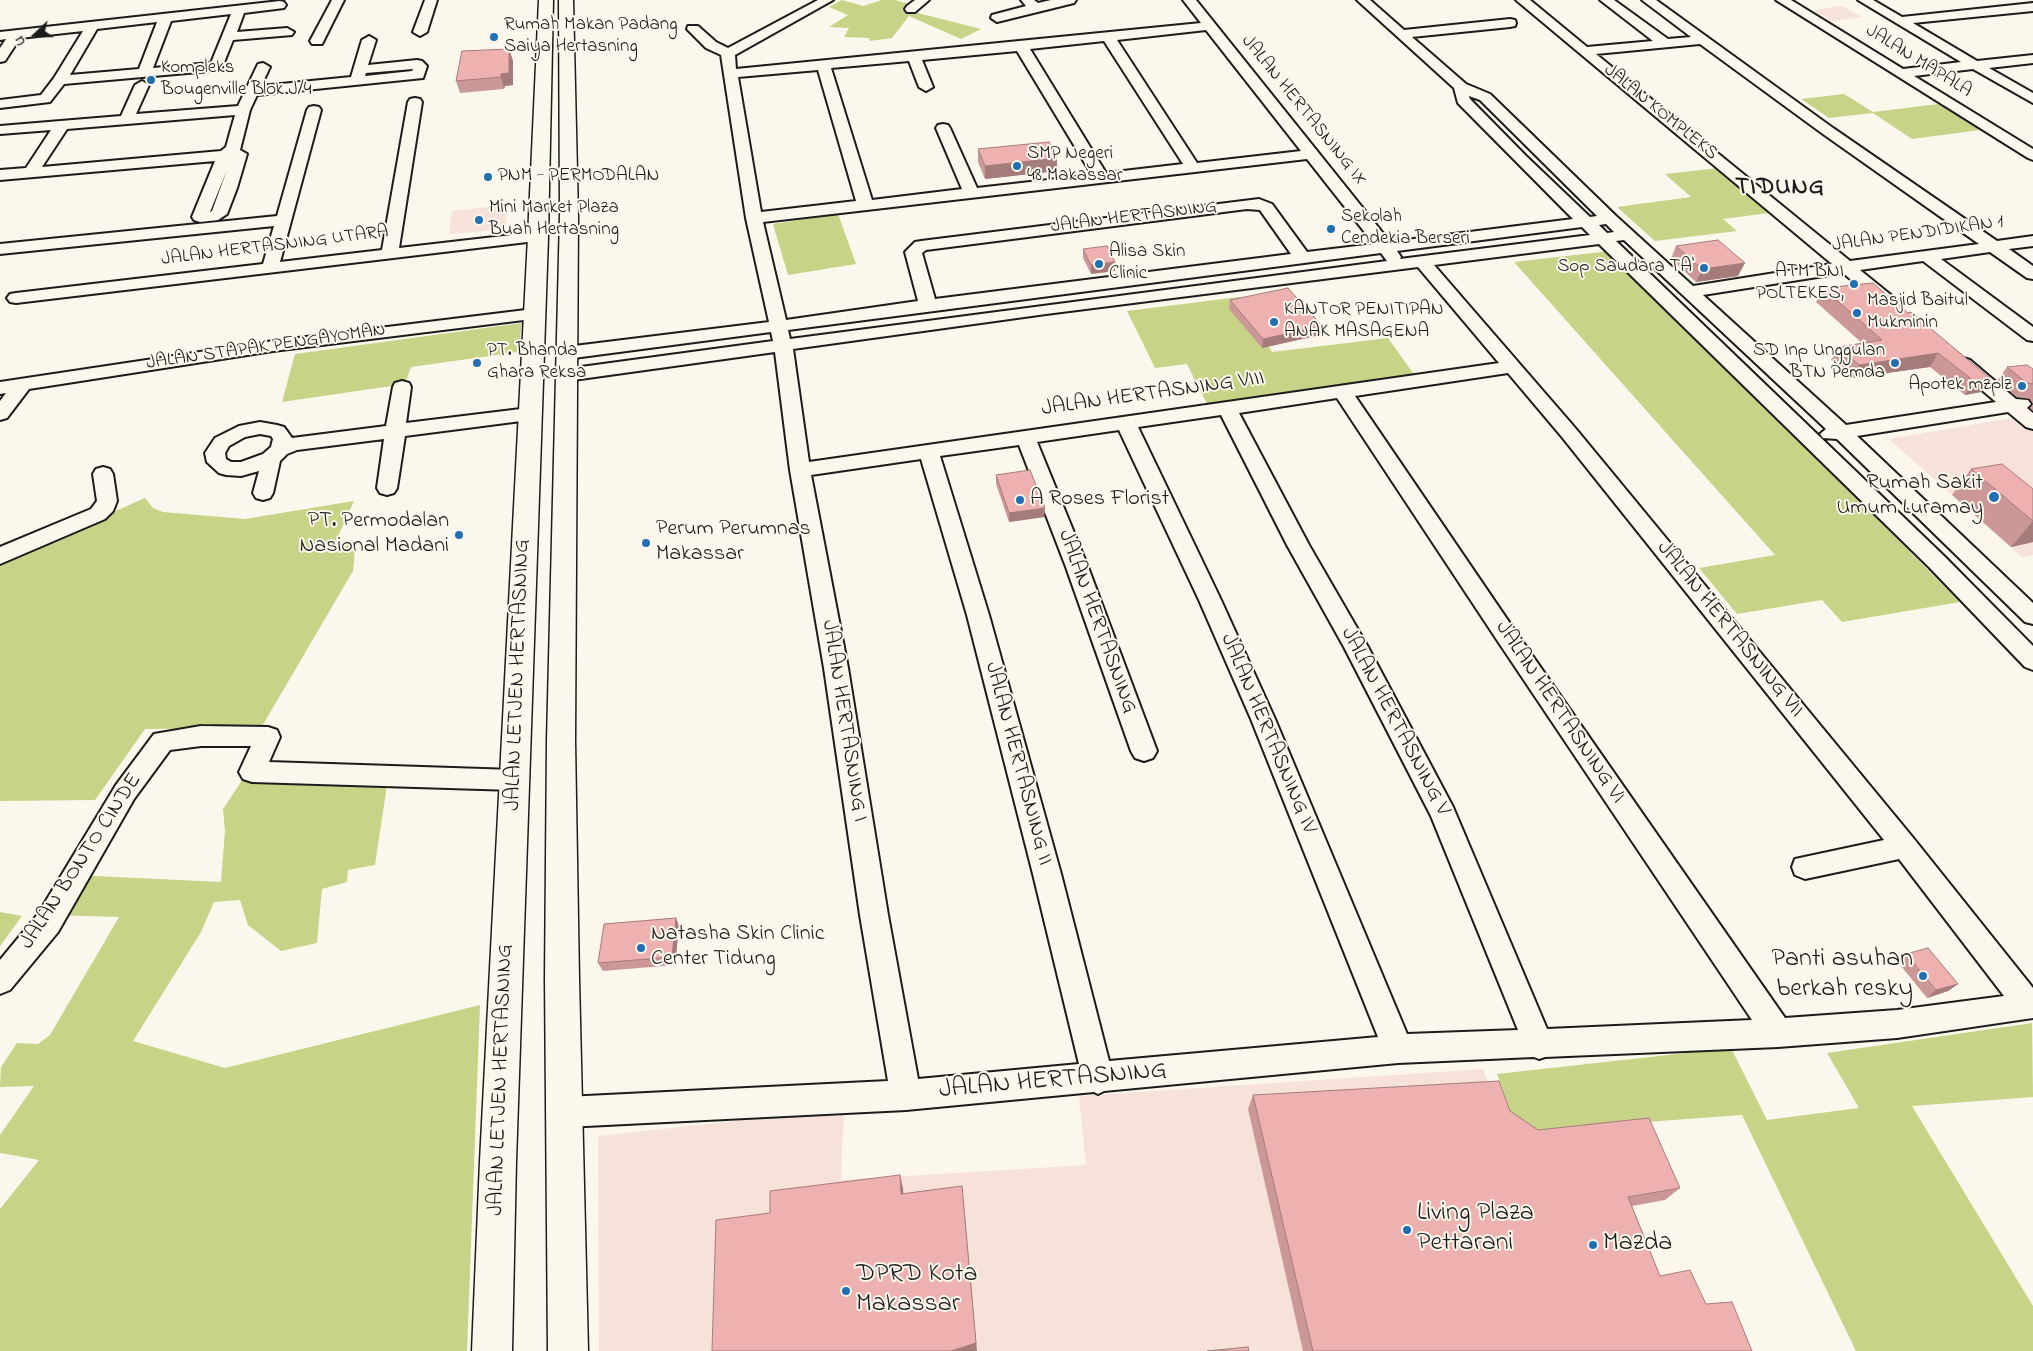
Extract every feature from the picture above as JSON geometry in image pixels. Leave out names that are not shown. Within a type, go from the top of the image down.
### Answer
[{"type":"main road","name":"JALAN LETJEN HERTASNING","points":[[546,0],[542,85],[556,128],[566,353],[561,749],[562,978],[566,1112],[568,1351]]},
{"type":"main road","name":"JALAN LETJEN HERTASNING","points":[[492,1351],[514,780],[525,558],[529,414],[538,237],[556,128],[566,0]]},
{"type":"main road","points":[[525,558],[564,550]]},
{"type":"street","points":[[317,41],[338,0]]},
{"type":"street","points":[[420,32],[431,0]]},
{"type":"street","points":[[693,29],[711,45],[728,53],[828,0]]},
{"type":"street","points":[[911,9],[923,0]]},
{"type":"street","points":[[997,18],[1031,4],[1070,0]]},
{"type":"street","name":"JALAN HERTASNING IX","points":[[1189,0],[1398,263]]},
{"type":"street","points":[[1363,0],[1461,87],[1485,97],[1610,219],[1841,432],[2033,616]]},
{"type":"street","name":"JALAN KOMPLEKS","points":[[1522,0],[1905,316]]},
{"type":"street","points":[[1606,0],[1666,44]]},
{"type":"street","points":[[1648,0],[2033,274]]},
{"type":"street","name":"JALAN MAPALA","points":[[1782,0],[2033,155]]},
{"type":"street","name":"JALAN MAPALA","points":[[1864,0],[2033,99]]},
{"type":"street","points":[[0,36],[280,5]]},
{"type":"street","points":[[1899,21],[2033,7]]},
{"type":"street","points":[[60,80],[143,79],[216,67],[239,10]]},
{"type":"street","points":[[127,119],[166,17]]},
{"type":"street","points":[[1401,34],[1510,23]]},
{"type":"street","points":[[730,74],[1210,26]]},
{"type":"street","points":[[0,104],[42,101],[47,98],[92,27]]},
{"type":"street","points":[[228,37],[287,32]]},
{"type":"street","points":[[0,58],[16,34]]},
{"type":"street","name":"JALAN HERTASNING","points":[[1108,37],[1192,166]]},
{"type":"street","points":[[252,91],[358,76],[369,40]]},
{"type":"street","points":[[1584,51],[1703,40]]},
{"type":"street","name":"JALAN HERTASNING","points":[[1021,46],[1101,177]]},
{"type":"street","name":"JALAN HERTASNING I","points":[[728,53],[754,218],[781,336],[800,470],[836,668],[874,915],[906,1095]]},
{"type":"street","points":[[914,56],[926,87]]},
{"type":"street","points":[[1900,73],[2033,59]]},
{"type":"street","points":[[823,65],[865,204]]},
{"type":"street","points":[[0,175],[232,153],[243,110],[263,67]]},
{"type":"street","points":[[1461,87],[1463,100],[1538,176],[1937,562],[2033,661]]},
{"type":"street","points":[[390,255],[415,102]]},
{"type":"street","points":[[0,130],[243,110]]},
{"type":"street","points":[[270,269],[314,110]]},
{"type":"street","points":[[31,172],[62,125]]},
{"type":"street","points":[[943,128],[971,192]]},
{"type":"street","name":"JALAN HERTASNING","points":[[754,218],[1192,166],[1312,154]]},
{"type":"street","points":[[1538,176],[1562,173]]},
{"type":"street","name":"JALAN HERTASNING","points":[[928,305],[913,252],[922,246],[1247,204],[1258,204],[1266,207],[1303,259]]},
{"type":"street","points":[[566,375],[679,360],[928,305],[1610,219]]},
{"type":"street","points":[[0,249],[284,220]]},
{"type":"street","points":[[566,353],[678,339],[781,336],[934,324],[1421,260],[1628,235]]},
{"type":"street","name":"JALAN HERTASNING UTARA","points":[[16,298],[538,237]]},
{"type":"street","name":"JALAN PENDIDIKAN 1","points":[[1690,292],[2033,240]]},
{"type":"street","points":[[1926,256],[2033,336]]},
{"type":"street","name":"JALAN HERTASNING VII","points":[[1421,260],[1568,433],[1905,846],[2029,1006]]},
{"type":"street","name":"JALAN STAPAK PENGAYOMAN","points":[[0,388],[273,346],[534,314]]},
{"type":"street","points":[[678,339],[679,360]]},
{"type":"street","points":[[1948,352],[2033,423]]},
{"type":"street","name":"JALAN HERTASNING VIII","points":[[800,470],[1512,367]]},
{"type":"street","points":[[0,414],[23,384]]},
{"type":"street","points":[[387,488],[402,386]]},
{"type":"street","name":"JALAN HERTASNING VI","points":[[1343,392],[1502,631],[1778,1033]]},
{"type":"street","points":[[1808,438],[2033,402]]},
{"type":"street","name":"JALAN HERTASNING V","points":[[1227,408],[1298,545],[1356,647],[1444,815],[1540,1045]]},
{"type":"street","points":[[263,493],[275,454],[293,444],[529,414]]},
{"type":"street","name":"JALAN HERTASNING IV","points":[[1126,423],[1210,600],[1263,719],[1398,1049]]},
{"type":"street","name":"JALAN HERTASNING","points":[[1026,438],[1144,751]]},
{"type":"street","name":"JALAN HERTASNING II","points":[[929,452],[978,615],[1047,874],[1098,1079]]},
{"type":"street","points":[[0,556],[98,514],[106,506],[107,501],[103,474]]},
{"type":"street","name":"JALAN BONTO CINDE","points":[[0,981],[48,923],[125,792],[163,741],[200,736],[268,737],[252,772],[514,780]]},
{"type":"street","points":[[1804,866],[1905,846]]},
{"type":"street","name":"JALAN HERTASNING","points":[[566,1112],[906,1095],[1098,1079],[1398,1049],[1540,1045],[1778,1033],[1897,1024],[2029,1006]]},
{"type":"shaded area","points":[[1842,6],[1862,17],[1832,21],[1813,10]]},
{"type":"shaded area","name":"Mini Market Plaza Buah Hertasning","points":[[507,205],[506,229],[449,234],[452,211]]},
{"type":"shaded area","name":"Rumah Sakit Umum Luramay","points":[[2018,417],[2033,428],[2033,555],[2022,557],[1889,439]]},
{"type":"shaded area","points":[[1483,1069],[1588,1351],[599,1351],[598,1136],[844,1109],[841,1180],[1086,1165],[1079,1096]]},
{"type":"green space","points":[[842,0],[863,6],[882,0],[895,0],[913,5],[910,11],[981,29],[961,39],[909,16],[892,38],[870,41],[869,38],[844,37],[849,28],[829,27],[848,15],[829,7]]},
{"type":"green space","points":[[1844,94],[1873,112],[1946,103],[1988,129],[1912,139],[1873,113],[1829,118],[1801,99]]},
{"type":"green space","points":[[1728,167],[1783,211],[1723,219],[1737,231],[1655,241],[1617,207],[1691,197],[1665,174]]},
{"type":"green space","points":[[838,214],[856,264],[788,275],[773,224]]},
{"type":"green space","points":[[1610,251],[1960,602],[1842,622],[1822,600],[1737,614],[1699,568],[1775,555],[1514,262]]},
{"type":"green space","points":[[1239,297],[1272,352],[1388,338],[1418,380],[1209,408],[1187,364],[1155,368],[1127,311]]},
{"type":"green space","points":[[522,323],[518,352],[411,367],[405,384],[282,402],[295,354]]},
{"type":"green space","points":[[145,498],[153,508],[163,512],[245,519],[354,501],[335,543],[356,541],[353,571],[261,728],[145,729],[95,800],[0,801],[0,562]]},
{"type":"green space","points":[[243,779],[387,785],[375,865],[348,870],[347,882],[322,889],[317,943],[281,951],[248,925],[240,900],[214,902],[201,932],[133,1041],[225,1068],[480,1005],[467,1351],[0,1351],[0,1209],[39,1160],[0,1153],[0,1135],[34,1086],[0,1087],[1,1067],[17,1043],[38,1044],[50,1035],[119,917],[52,915],[74,875],[221,882],[225,831],[223,809]]},
{"type":"green space","points":[[0,912],[22,916],[0,946]]},
{"type":"green space","points":[[2032,1023],[2033,1097],[1912,1106],[2033,1306],[2033,1351],[1856,1351],[1742,1115],[1632,1123],[1521,1140],[1497,1074],[1731,1048],[1767,1120],[1859,1108],[1827,1053]]},
{"type":"building","points":[[509,49],[509,73],[501,74],[501,77],[456,81],[462,51]]},
{"type":"building","points":[[1049,142],[1057,158],[985,166],[978,149]]},
{"type":"building","points":[[1718,240],[1745,263],[1702,269],[1676,246]]},
{"type":"building","points":[[1107,246],[1115,262],[1091,265],[1083,249]]},
{"type":"building","points":[[1873,283],[1991,379],[1974,381],[1938,353],[1859,365],[1839,347],[1882,340],[1823,288]]},
{"type":"building","name":"KANTOR PENITIPAN ANAK MASAGENA","points":[[1288,288],[1322,326],[1263,339],[1230,300]]},
{"type":"building","points":[[2027,365],[2033,369],[2033,384],[2027,383],[2007,367]]},
{"type":"building","points":[[2002,464],[2033,489],[2033,521],[1971,469]]},
{"type":"building","name":"A Roses Florist","points":[[1030,470],[1045,508],[1009,513],[996,475]]},
{"type":"building","name":"Natasha Skin Clinic Center Tidung","points":[[676,918],[672,957],[598,963],[604,924]]},
{"type":"building","points":[[1928,948],[1958,984],[1936,990],[1906,954]]},
{"type":"building","name":"Living Plaza Pettarani","points":[[1499,1081],[1510,1111],[1538,1130],[1649,1118],[1680,1188],[1628,1197],[1660,1276],[1690,1270],[1706,1304],[1732,1302],[1752,1351],[1313,1351],[1253,1095]]},
{"type":"building","name":"DPRD Kota Makassar","points":[[900,1175],[901,1194],[962,1186],[976,1343],[951,1351],[712,1351],[716,1220],[770,1213],[770,1191]]},
{"type":"building","points":[[1248,1347],[1249,1351],[1207,1351]]},
{"type":"place","name":"Rumah Makan Padang Saiya Hertasning","points":[[494,37]]},
{"type":"place","name":"Kompleks Bougenville Blok J/4","points":[[151,80]]},
{"type":"place","name":"SMP Negeri 48 Makassar","points":[[1017,166]]},
{"type":"place","name":"PNM - PERMODALAN","points":[[488,177]]},
{"type":"place","name":"Mini Market Plaza Buah Hertasning","points":[[479,220]]},
{"type":"place","name":"Sekolah Cendekia Berseri","points":[[1331,229]]},
{"type":"place","name":"Alisa Skin Clinic","points":[[1099,264]]},
{"type":"place","name":"Sop Saudara TA'","points":[[1704,268]]},
{"type":"place","name":"ATM BNI POLTEKES,","points":[[1854,284]]},
{"type":"place","name":"Masjid Baitul Mukminin","points":[[1857,313]]},
{"type":"place","name":"KANTOR PENITIPAN ANAK MASAGENA","points":[[1274,322]]},
{"type":"place","name":"PT. Bhanda Ghara Reksa","points":[[477,363]]},
{"type":"place","name":"SD Inp Unggulan BTN Pemda","points":[[1895,363]]},
{"type":"place","name":"Apotek mzplz","points":[[2022,386]]},
{"type":"place","name":"Rumah Sakit Umum Luramay","points":[[1994,497]]},
{"type":"place","name":"A Roses Florist","points":[[1020,500]]},
{"type":"place","name":"PT. Permodalan Nasional Madani","points":[[459,535]]},
{"type":"place","name":"Perum Perumnas Makassar","points":[[646,543]]},
{"type":"place","name":"Natasha Skin Clinic Center Tidung","points":[[641,948]]},
{"type":"place","name":"Panti asuhan berkah resky","points":[[1923,976]]},
{"type":"place","name":"Living Plaza Pettarani","points":[[1407,1230]]},
{"type":"place","name":"Mazda","points":[[1593,1245]]},
{"type":"place","name":"DPRD Kota Makassar","points":[[846,1291]]},
{"type":"district","name":"TIDUNG","points":[[1780,189]]}]
